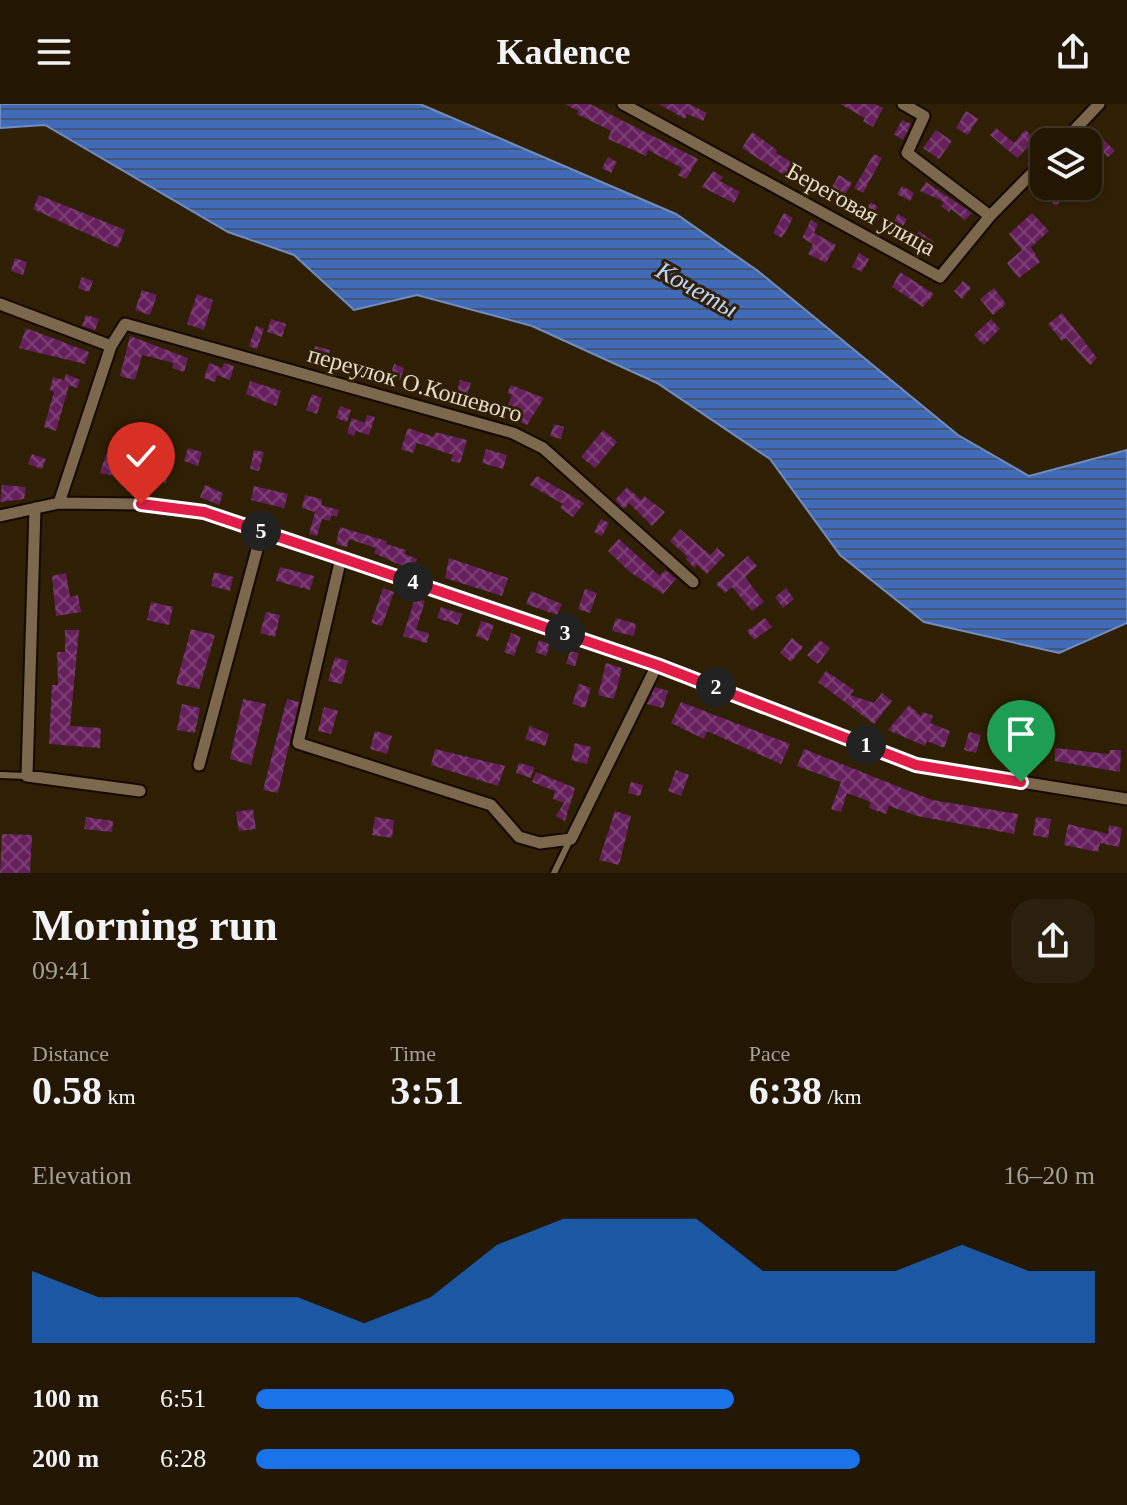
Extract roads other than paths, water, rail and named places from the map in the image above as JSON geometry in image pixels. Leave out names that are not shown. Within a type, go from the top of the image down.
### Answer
[{"type":"street","name":"Береговая улица","points":[[623,104],[940,277],[990,216],[1030,175]]},
{"type":"street","points":[[903,104],[924,116],[907,153],[990,216]]},
{"type":"street","points":[[1076,128],[1099,104]]},
{"type":"street","points":[[0,304],[111,346],[59,503]]},
{"type":"street","name":"переулок О.Кошевого","points":[[111,346],[125,324],[513,433],[543,448],[693,582]]},
{"type":"street","points":[[0,516],[59,503],[141,504],[204,512],[657,665],[916,765],[1127,799]]},
{"type":"street","points":[[35,508],[27,776],[140,791]]},
{"type":"street","points":[[199,765],[262,531]]},
{"type":"street","points":[[341,558],[298,743],[491,805],[519,837],[540,843],[571,839],[657,665]]},
{"type":"lane","points":[[0,775],[27,776]]},
{"type":"lane","points":[[554,873],[571,839]]},
{"type":"water","name":"Кочеты","points":[[0,104],[420,104],[676,214],[758,271],[958,435],[1029,476],[1127,450],[1127,623],[1059,653],[924,622],[840,555],[770,459],[657,383],[532,326],[417,295],[354,310],[294,255],[228,232],[45,125],[0,128]]}]
